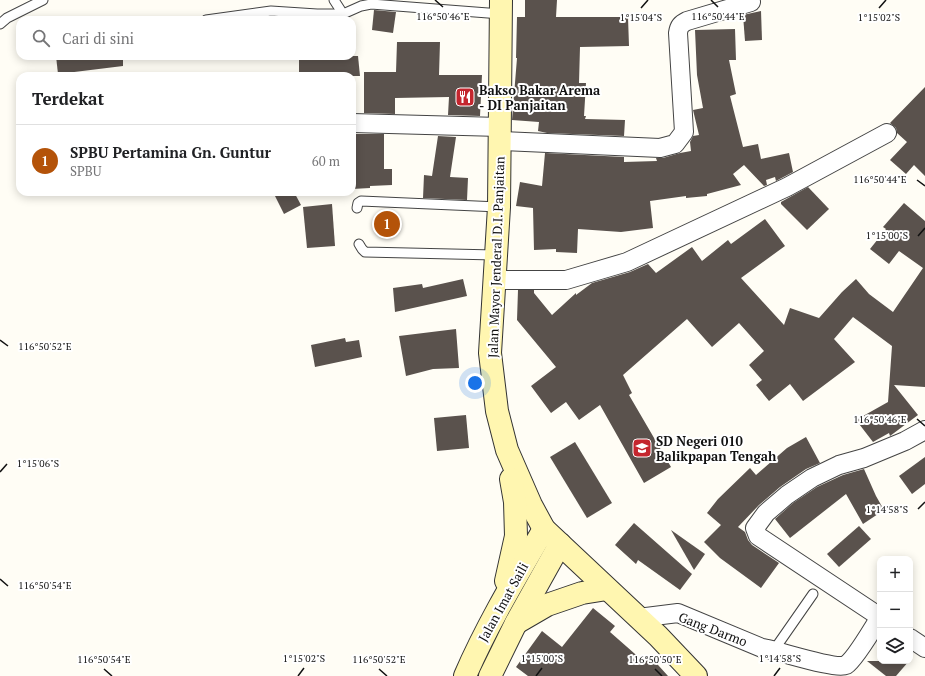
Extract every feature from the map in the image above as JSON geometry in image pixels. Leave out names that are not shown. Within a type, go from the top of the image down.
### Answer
[{"type":"main road","name":"Jalan Mayor Jenderal D.I. Panjaitan","points":[[501,7],[499,207],[490,353],[497,411],[507,450],[531,505],[544,529],[560,544]]},
{"type":"main road","points":[[502,602],[516,536],[515,502],[507,450]]},
{"type":"main road","name":"Jalan Imat Saili","points":[[465,676],[502,602],[544,529]]},
{"type":"main road","points":[[560,544],[658,636],[696,676]]},
{"type":"main road","name":"Jalan Imat Saili","points":[[490,676],[516,623],[560,544]]},
{"type":"main road","points":[[516,623],[548,605],[582,592],[607,589]]},
{"type":"street","points":[[356,123],[660,148],[675,144],[684,132],[679,28],[687,21],[751,2]]},
{"type":"street","points":[[494,280],[566,280],[627,262],[787,187],[887,133]]},
{"type":"street","points":[[877,615],[758,536],[755,528],[766,513],[812,478],[839,465],[864,458],[906,441],[925,430]]},
{"type":"street","name":"Gang Darmo","points":[[638,618],[678,613],[762,648],[825,664],[839,666],[846,664],[853,657],[877,621]]},
{"type":"street","points":[[913,640],[925,648]]},
{"type":"lane","points":[[0,24],[7,18],[43,0]]},
{"type":"lane","points":[[334,0],[343,14]]},
{"type":"lane","points":[[235,16],[271,11],[343,14],[361,6],[371,4],[501,7]]},
{"type":"lane","points":[[356,208],[358,203],[361,201],[499,207]]},
{"type":"lane","points":[[359,244],[365,252],[495,255]]},
{"type":"lane","points":[[774,650],[813,594]]},
{"type":"building","points":[[525,0],[557,0],[556,17],[628,17],[629,46],[580,47],[579,83],[586,83],[585,119],[625,120],[624,136],[547,133],[538,131],[539,122],[512,120],[517,58],[517,17],[525,17]]},
{"type":"building","points":[[374,10],[396,12],[393,33],[372,30]]},
{"type":"building","points":[[761,11],[762,40],[745,41],[743,15]]},
{"type":"building","points":[[735,29],[736,60],[729,60],[736,94],[730,96],[743,147],[758,144],[761,159],[789,153],[793,172],[776,181],[775,177],[766,180],[767,185],[764,186],[744,165],[733,174],[741,185],[707,194],[707,196],[686,198],[686,196],[650,201],[653,228],[621,232],[578,229],[577,253],[556,252],[556,249],[534,250],[533,208],[516,206],[520,182],[542,186],[545,153],[624,157],[624,162],[657,161],[656,158],[663,158],[691,151],[690,142],[693,136],[699,135],[693,110],[703,108],[697,75],[695,30]]},
{"type":"building","points":[[397,42],[440,42],[439,75],[482,75],[480,116],[448,115],[449,97],[395,98],[395,114],[364,113],[364,72],[396,72]]},
{"type":"building","points":[[356,56],[358,56],[360,76],[356,76],[356,72],[299,72],[299,60],[356,60]]},
{"type":"building","points":[[56,60],[123,60],[123,66],[74,72],[58,72]]},
{"type":"building","points":[[925,87],[925,176],[914,165],[906,174],[890,160],[907,142],[897,133],[896,128],[890,123]]},
{"type":"building","points":[[356,134],[384,134],[384,169],[392,169],[392,185],[370,186],[370,188],[356,189]]},
{"type":"building","points":[[438,136],[456,137],[450,177],[468,178],[467,200],[423,198],[424,175],[432,176]]},
{"type":"building","points":[[808,187],[829,209],[807,230],[781,204],[781,202]]},
{"type":"building","points":[[275,196],[296,196],[301,205],[284,214]]},
{"type":"building","points":[[904,203],[925,221],[925,387],[894,385],[918,415],[890,436],[889,433],[873,442],[856,420],[888,402],[892,346],[853,317],[834,339],[855,362],[803,401],[790,384],[769,401],[756,385],[762,380],[749,365],[764,351],[739,323],[712,347],[687,319],[623,375],[632,393],[629,395],[671,467],[644,483],[600,405],[579,420],[566,402],[551,413],[531,386],[556,367],[517,320],[518,290],[534,290],[534,293],[552,315],[576,293],[576,295],[592,283],[630,272],[648,264],[656,273],[692,247],[702,261],[728,240],[731,244],[765,219],[785,246],[741,278],[784,325],[790,308],[819,318],[842,292],[856,279],[869,294],[893,312],[923,268],[899,251],[889,264],[870,249],[886,229],[883,227]]},
{"type":"building","points":[[332,204],[335,246],[307,248],[303,207]]},
{"type":"building","points":[[463,279],[467,296],[395,312],[393,288],[422,284],[423,288]]},
{"type":"building","points":[[456,329],[459,368],[433,369],[406,376],[399,336]]},
{"type":"building","points":[[345,338],[346,342],[359,340],[362,357],[315,367],[311,345]]},
{"type":"building","points":[[466,415],[469,448],[437,451],[434,418]]},
{"type":"building","points":[[806,437],[820,463],[806,469],[780,487],[759,505],[738,527],[745,532],[752,545],[779,563],[761,588],[720,558],[704,542],[721,525],[707,513],[718,499],[750,468],[756,475],[787,448]]},
{"type":"building","points":[[575,442],[612,503],[587,518],[550,457]]},
{"type":"building","points":[[925,457],[925,484],[912,494],[899,476]]},
{"type":"building","points":[[864,469],[884,510],[863,524],[846,494],[790,538],[775,519],[793,503],[817,487],[843,475]]},
{"type":"building","points":[[634,523],[692,574],[680,590],[638,560],[636,564],[615,545]]},
{"type":"building","points":[[859,526],[871,539],[839,567],[827,554]]},
{"type":"building","points":[[671,530],[705,554],[694,570]]},
{"type":"building","points":[[593,608],[615,626],[610,632],[643,661],[649,655],[668,676],[528,676],[516,667],[542,631],[562,647]]},
{"type":"building","points":[[867,661],[877,661],[877,664],[906,664],[896,676],[886,676]]},
{"type":"place","name":"Bakso Bakar Arema - DI Panjaitan","points":[[465,97]]},
{"type":"place","name":"SPBU Pertamina Gn. Guntur","points":[[387,224]]},
{"type":"place","name":"SD Negeri 010 Balikpapan Tengah","points":[[642,448]]}]
